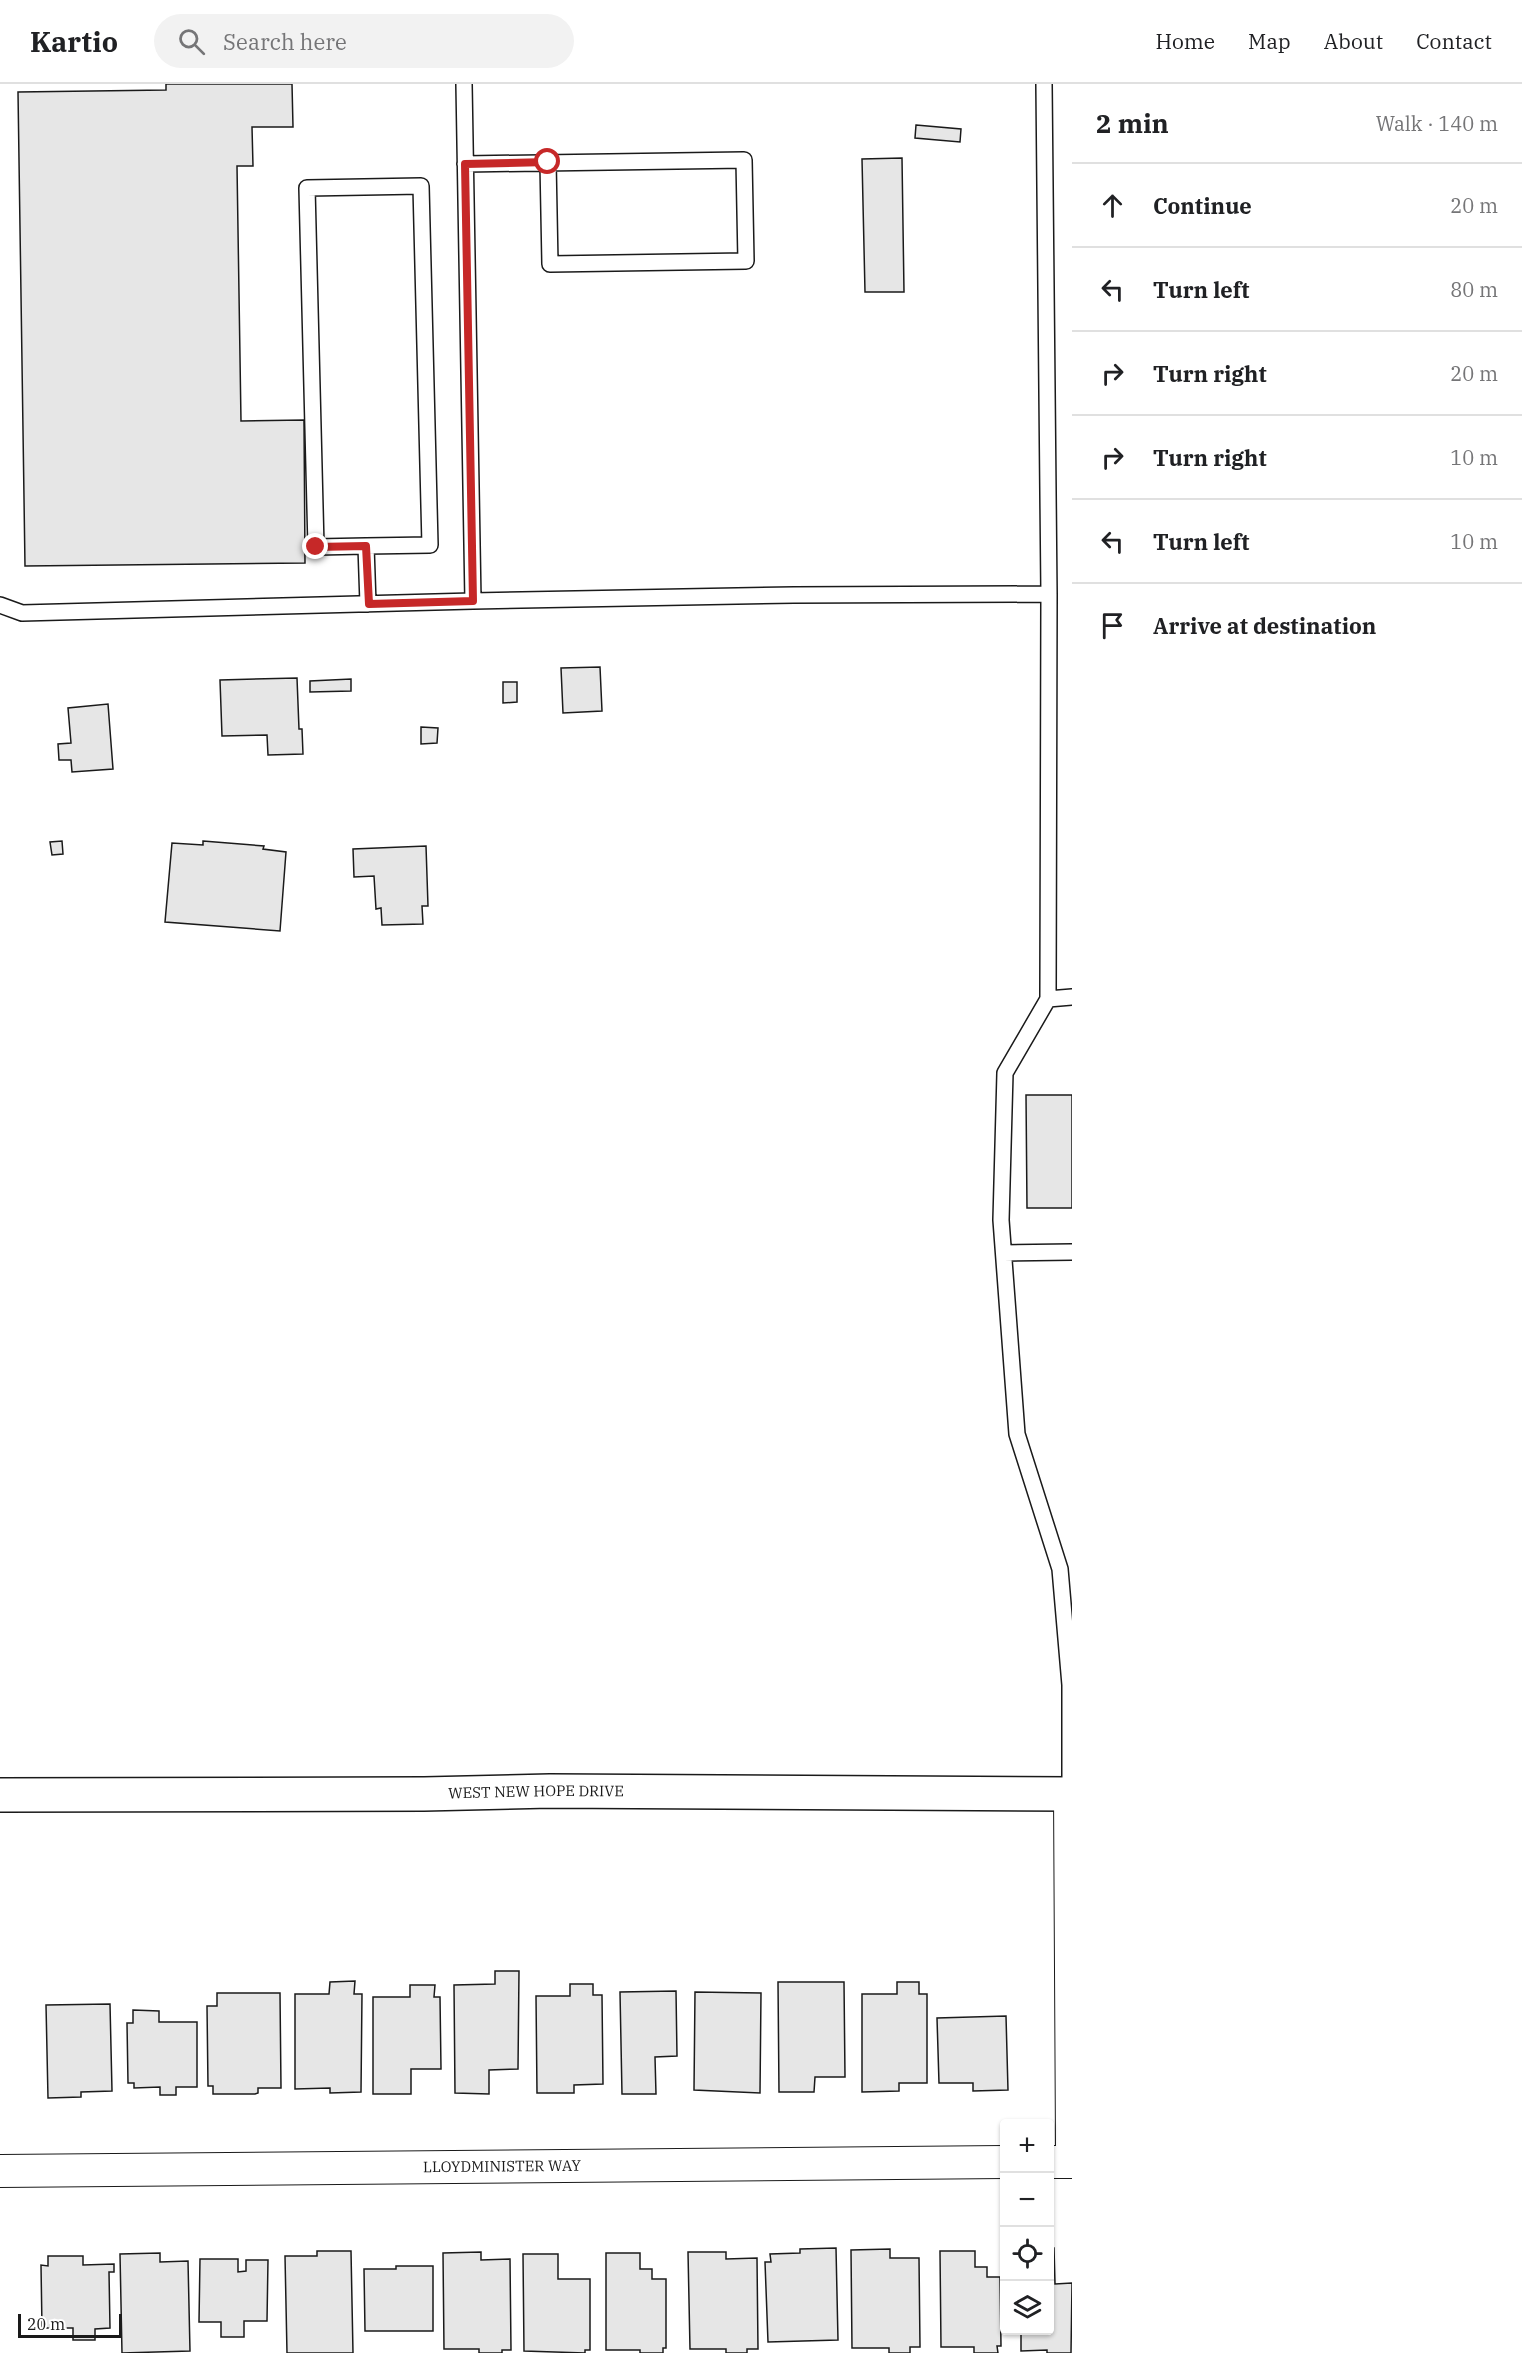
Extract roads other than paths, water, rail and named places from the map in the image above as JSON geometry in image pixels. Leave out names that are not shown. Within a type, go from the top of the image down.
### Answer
[{"type":"main road","name":"WEST NEW HOPE DRIVE","points":[[0,1795],[400,1794],[550,1791],[1071,1793]]},
{"type":"street","points":[[1071,1793],[1072,2146]]},
{"type":"street","name":"LLOYDMINISTER WAY","points":[[0,2171],[1000,2162]]},
{"type":"street","points":[[1054,2162],[1072,2162]]},
{"type":"lane","points":[[464,84],[473,601]]},
{"type":"lane","points":[[1044,84],[1049,594],[1048,999],[1005,1073],[1001,1220],[1017,1434],[1060,1569],[1068,1616],[1071,1793]]},
{"type":"lane","points":[[465,164],[548,162],[744,160],[746,261],[550,264],[548,162]]},
{"type":"lane","points":[[421,186],[430,544],[366,546],[316,547],[307,188],[421,186]]},
{"type":"lane","points":[[366,546],[369,604]]},
{"type":"lane","points":[[0,605],[22,613],[473,601],[806,595],[1049,594]]},
{"type":"lane","points":[[1048,999],[1072,997]]},
{"type":"lane","points":[[1004,1253],[1072,1252]]}]
